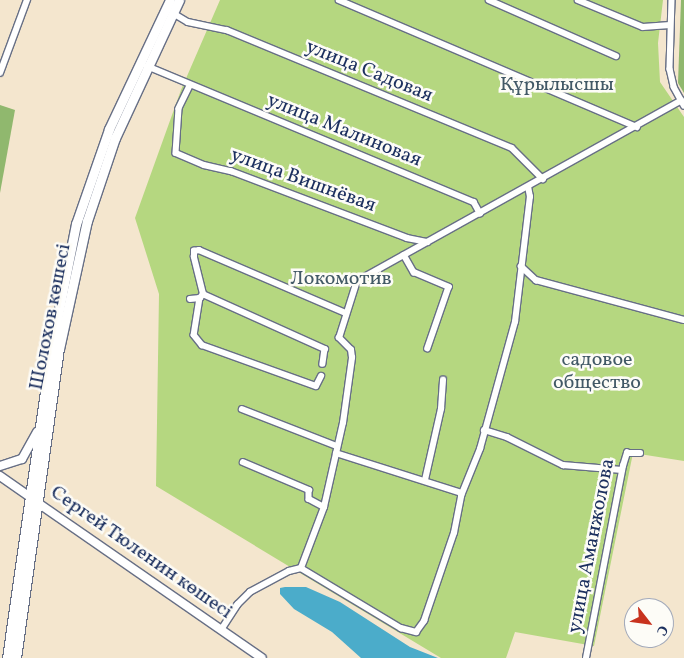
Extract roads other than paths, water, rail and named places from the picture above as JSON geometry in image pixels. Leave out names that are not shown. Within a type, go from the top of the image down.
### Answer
[{"type":"highway","name":"Шолохов көшесі","points":[[7,658],[40,423],[65,275],[85,196],[109,129],[170,0]]},
{"type":"highway","name":"Шолохов көшесі","points":[[16,658],[59,349],[87,221],[115,138],[179,0]]},
{"type":"highway","name":"Сергей Тюленин көшесі","points":[[29,496],[38,503]]},
{"type":"main road","points":[[0,466],[22,459],[40,423]]},
{"type":"main road","name":"Сергей Тюленин көшесі","points":[[0,476],[29,496]]},
{"type":"main road","name":"Сергей Тюленин көшесі","points":[[38,503],[262,658]]},
{"type":"street","points":[[0,73],[27,0]]},
{"type":"street","points":[[339,0],[637,127]]},
{"type":"street","points":[[489,0],[616,56]]},
{"type":"street","points":[[578,0],[643,28],[670,26]]},
{"type":"street","points":[[302,568],[324,507],[349,389],[351,350],[339,338],[357,281],[683,103],[670,69],[672,0]]},
{"type":"street","name":"улица Садовая","points":[[172,13],[188,22],[227,30],[512,148],[543,179]]},
{"type":"street","name":"улица Малиновая","points":[[147,66],[190,86],[466,198],[474,202],[480,213]]},
{"type":"street","name":"улица Вишнёвая","points":[[190,86],[179,110],[174,145],[176,153],[204,165],[230,170],[407,238],[428,242]]},
{"type":"street","points":[[221,630],[236,605],[250,592],[282,574],[302,568],[401,628],[416,632],[424,621],[454,533],[462,492],[484,430],[515,322],[520,265],[530,197],[528,187]]},
{"type":"street","points":[[322,376],[314,386],[202,346],[194,335],[201,296],[194,252],[199,250],[346,313]]},
{"type":"street","points":[[404,255],[414,272],[449,287],[428,348]]},
{"type":"street","points":[[520,265],[524,272],[536,280],[684,320]]},
{"type":"street","points":[[190,299],[201,296],[325,349],[323,364]]},
{"type":"street","points":[[425,480],[441,409],[443,380]]},
{"type":"street","points":[[242,409],[336,450],[462,492]]},
{"type":"street","points":[[484,430],[507,438],[563,465],[582,469],[622,470]]},
{"type":"street","name":"улица Аманжолова","points":[[586,658],[622,470],[627,453],[640,453]]},
{"type":"street","points":[[243,462],[309,490],[309,499],[324,507]]},
{"type":"water","points":[[306,587],[340,602],[410,647],[438,658],[361,658],[332,632],[294,609],[280,594],[280,588]]},
{"type":"park label","name":"Құрылысшы","points":[[557,85]]},
{"type":"park label","name":"Локомотив","points":[[341,279]]},
{"type":"park label","name":"садовое общество","points":[[597,372]]}]
